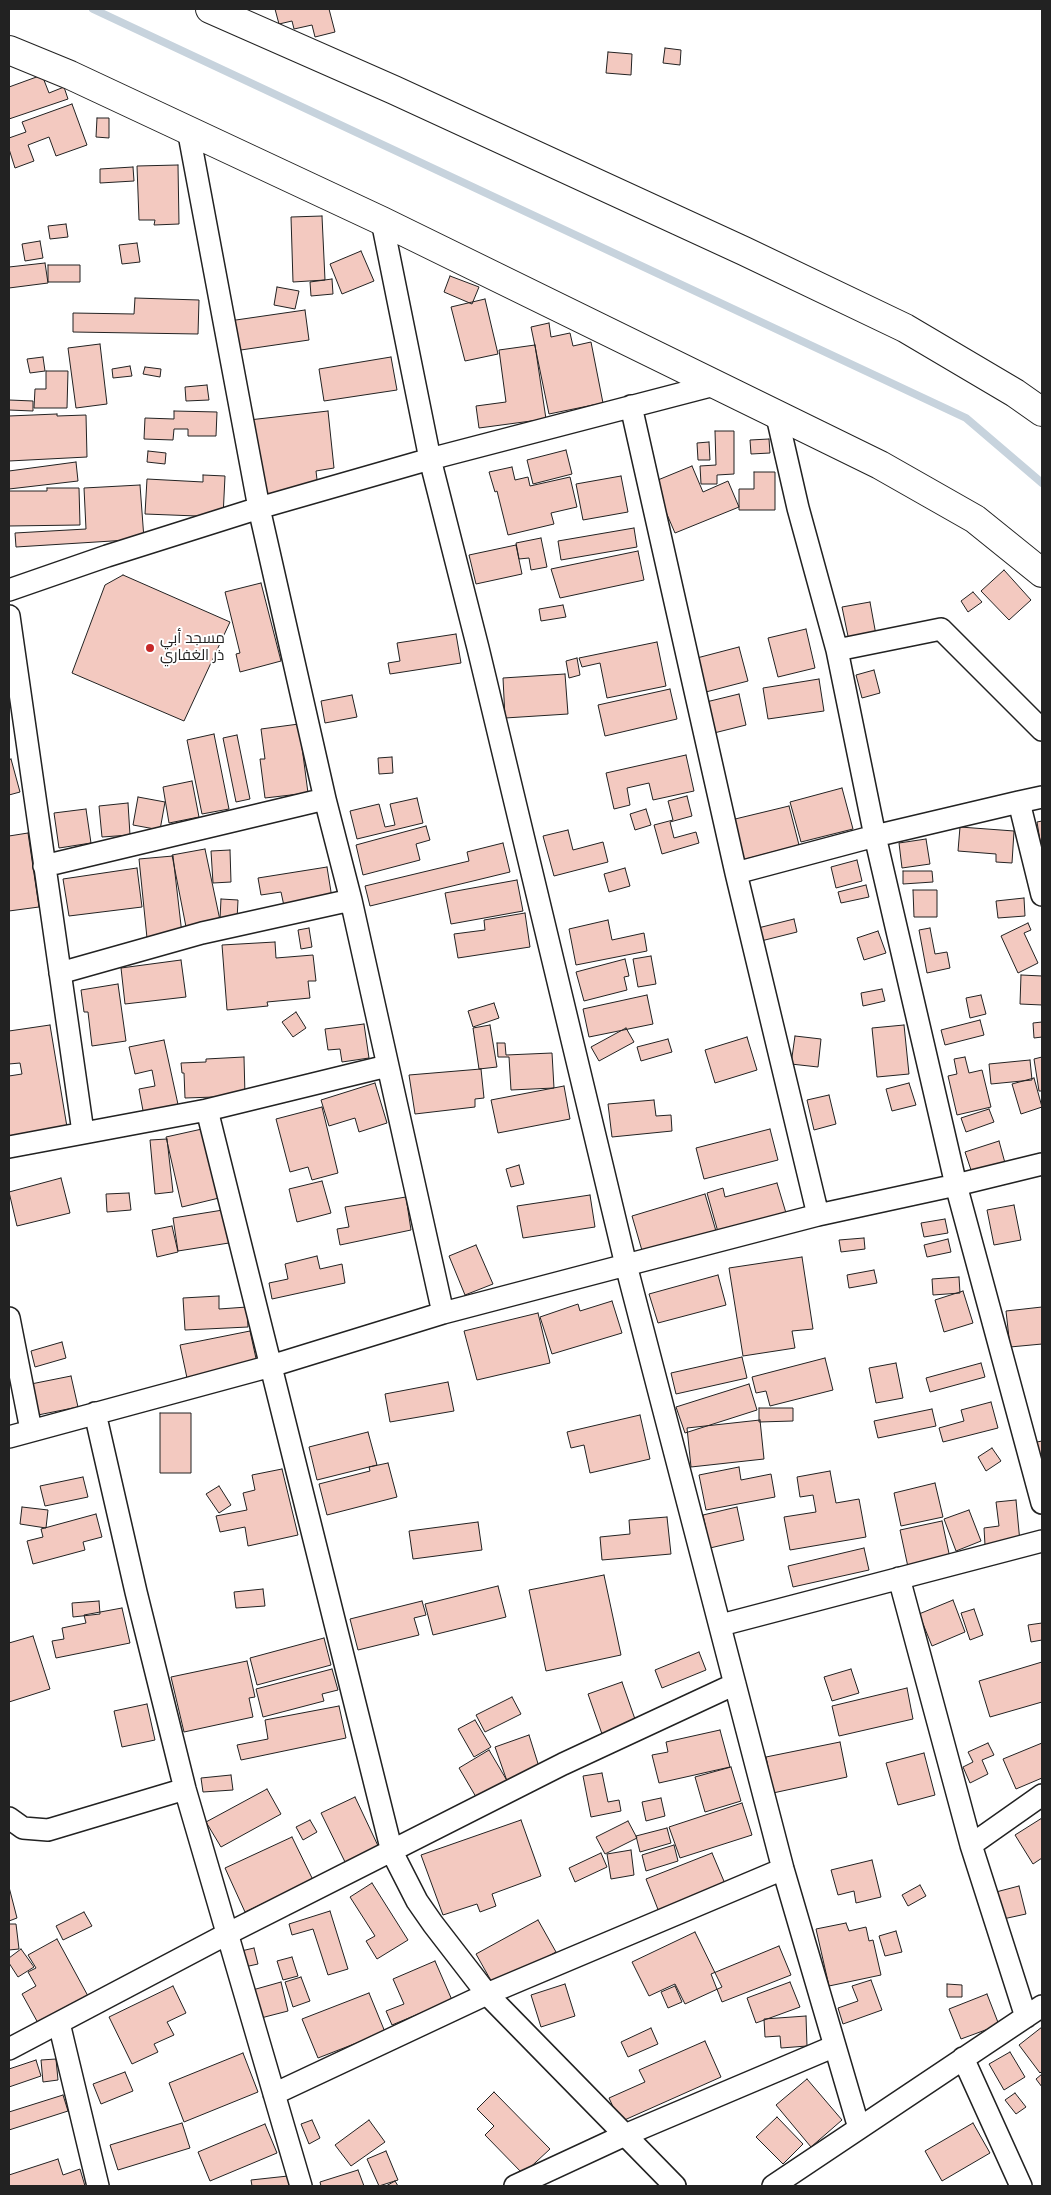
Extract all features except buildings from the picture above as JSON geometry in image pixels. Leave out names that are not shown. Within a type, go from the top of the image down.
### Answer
[{"type":"street","points":[[210,9],[394,90],[744,251],[905,328],[1014,393],[1042,412]]},
{"type":"street","points":[[9,50],[70,75],[382,220],[776,412],[880,465],[975,519],[1042,573]]},
{"type":"street","points":[[188,129],[259,508],[351,900],[443,1314]]},
{"type":"street","points":[[382,220],[430,459],[478,648],[626,1265],[783,1868],[859,2128]]},
{"type":"street","points":[[9,590],[107,556],[259,508],[430,459],[718,384]]},
{"type":"street","points":[[630,406],[736,873],[818,1215]]},
{"type":"street","points":[[776,412],[798,508],[837,650],[875,836],[956,1185],[1042,1503]]},
{"type":"street","points":[[9,616],[84,1132]]},
{"type":"street","points":[[837,650],[942,629],[1042,730]]},
{"type":"street","points":[[736,873],[875,836],[1042,797]]},
{"type":"street","points":[[44,866],[326,799]]},
{"type":"street","points":[[1019,802],[1042,895]]},
{"type":"street","points":[[60,973],[202,933],[351,900]]},
{"type":"street","points":[[9,1147],[207,1110],[387,1066]]},
{"type":"street","points":[[207,1110],[392,1852],[417,1901],[432,1924],[486,1994],[675,2186]]},
{"type":"street","points":[[9,1437],[271,1366],[443,1314],[626,1265],[818,1215],[1042,1164]]},
{"type":"street","points":[[9,1318],[31,1430]]},
{"type":"street","points":[[95,1413],[136,1592],[186,1789],[301,2186]]},
{"type":"street","points":[[721,1625],[1042,1541]]},
{"type":"street","points":[[772,2186],[1034,2011],[971,1845],[900,1578]]},
{"type":"street","points":[[9,2049],[227,1934],[563,1764],[735,1684]]},
{"type":"street","points":[[9,1818],[23,1828],[48,1830],[186,1789]]},
{"type":"street","points":[[971,1845],[1042,1795]]},
{"type":"street","points":[[274,2094],[486,1994],[783,1868]]},
{"type":"street","points":[[59,2023],[98,2186]]},
{"type":"street","points":[[515,2186],[625,2135],[835,2046]]},
{"type":"street","points":[[964,2058],[1021,2186]]},
{"type":"waterway","points":[[93,9],[966,418],[1042,483]]},
{"type":"place","name":"مسجد أبي ذر الغفاري","points":[[150,648]]}]
